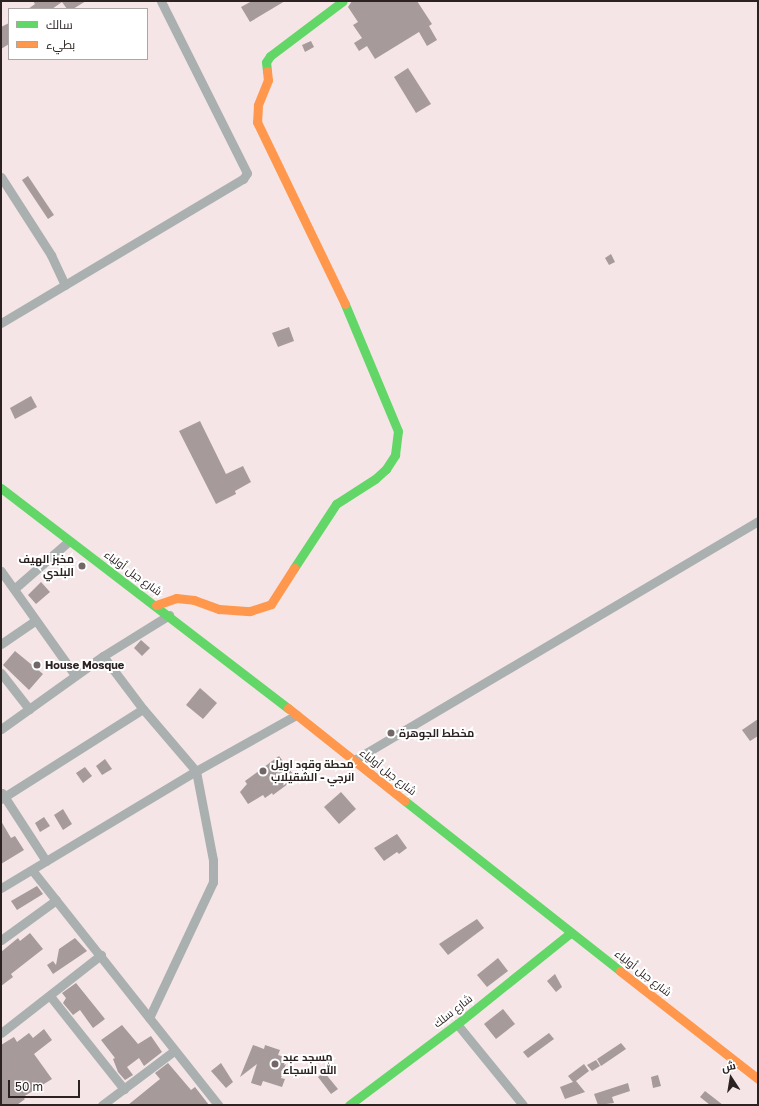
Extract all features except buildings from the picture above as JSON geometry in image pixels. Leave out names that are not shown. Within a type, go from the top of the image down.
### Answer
[{"type":"main road","points":[[156,605],[176,598],[194,600],[219,609],[250,611],[271,604],[336,504],[375,479],[386,469],[395,455],[398,431],[388,403],[343,301],[257,122],[258,105],[268,80],[266,62],[270,56],[343,1]]},
{"type":"main road","name":"شارع جبل أولياء","points":[[1,488],[69,541],[169,615],[354,760],[570,933],[758,1079]]},
{"type":"main road","name":"شارع سلك","points":[[349,1105],[457,1024],[570,933]]},
{"type":"street","points":[[1,323],[243,179],[247,173],[161,1]]},
{"type":"street","points":[[1,177],[51,255],[65,285]]},
{"type":"street","points":[[354,760],[758,521]]},
{"type":"street","points":[[14,589],[69,541]]},
{"type":"street","points":[[1,571],[76,675]]},
{"type":"street","points":[[1,729],[103,656],[169,615]]},
{"type":"street","points":[[1,644],[36,620]]},
{"type":"street","points":[[103,656],[142,709],[196,771],[213,860],[213,882],[149,1018]]},
{"type":"street","points":[[1,673],[29,709]]},
{"type":"street","points":[[46,861],[2,796],[142,709]]},
{"type":"street","points":[[1,888],[196,771],[296,715]]},
{"type":"street","points":[[32,870],[101,955],[174,1051],[218,1105]]},
{"type":"street","points":[[1,940],[56,900]]},
{"type":"street","points":[[1,1033],[101,955]]},
{"type":"street","points":[[50,996],[124,1089]]},
{"type":"street","points":[[457,1024],[523,1105]]},
{"type":"street","points":[[102,1105],[174,1051]]},
{"type":"traffic: fast","points":[[267,71],[266,62],[270,56],[343,1]]},
{"type":"traffic: fast","points":[[294,568],[336,504],[375,479],[386,469],[395,455],[398,431],[345,304]]},
{"type":"traffic: fast","points":[[1,488],[288,708]]},
{"type":"traffic: fast","points":[[405,801],[620,971]]},
{"type":"traffic: fast","points":[[349,1105],[457,1024],[570,933]]},
{"type":"traffic: slow","points":[[267,71],[268,80],[258,105],[257,122],[345,304]]},
{"type":"traffic: slow","points":[[156,605],[176,598],[194,600],[219,609],[250,611],[271,604],[294,568]]},
{"type":"traffic: slow","points":[[288,708],[405,801]]},
{"type":"traffic: slow","points":[[620,971],[758,1079]]},
{"type":"place","name":"مخبز الهيف البلدي","points":[[82,566]]},
{"type":"place","name":"House Mosque","points":[[37,665]]},
{"type":"place","name":"مخطط الجوهرة","points":[[391,733]]},
{"type":"place","name":"محطة وقود اويل انرجي - الشقيلاب","points":[[263,771]]},
{"type":"place","name":"مسجد عبد الله السجاء","points":[[275,1064]]}]
